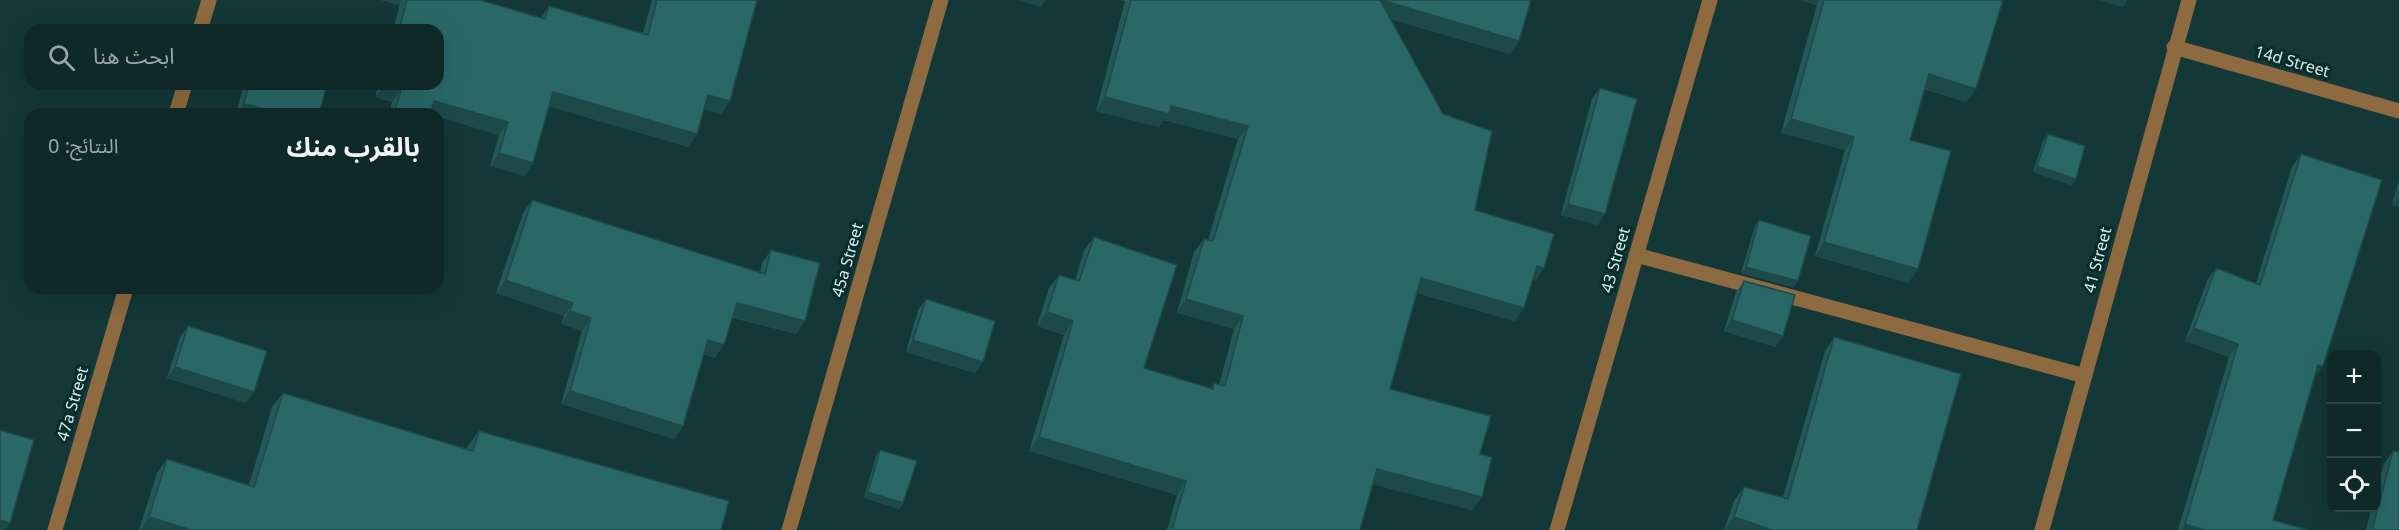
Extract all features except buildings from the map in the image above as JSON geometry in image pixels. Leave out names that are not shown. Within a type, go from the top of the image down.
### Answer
[{"type":"street","points":[[202,24],[209,0]]},
{"type":"street","name":"45a Street","points":[[789,530],[941,0]]},
{"type":"street","name":"43 Street","points":[[1557,530],[1710,0]]},
{"type":"street","name":"41 Street","points":[[2042,530],[2174,47],[2189,0]]},
{"type":"street","name":"14d Street","points":[[2174,47],[2399,111]]},
{"type":"street","points":[[178,108],[183,90]]},
{"type":"street","points":[[1636,255],[2085,376]]},
{"type":"street","name":"47a Street","points":[[55,530],[124,294]]}]
